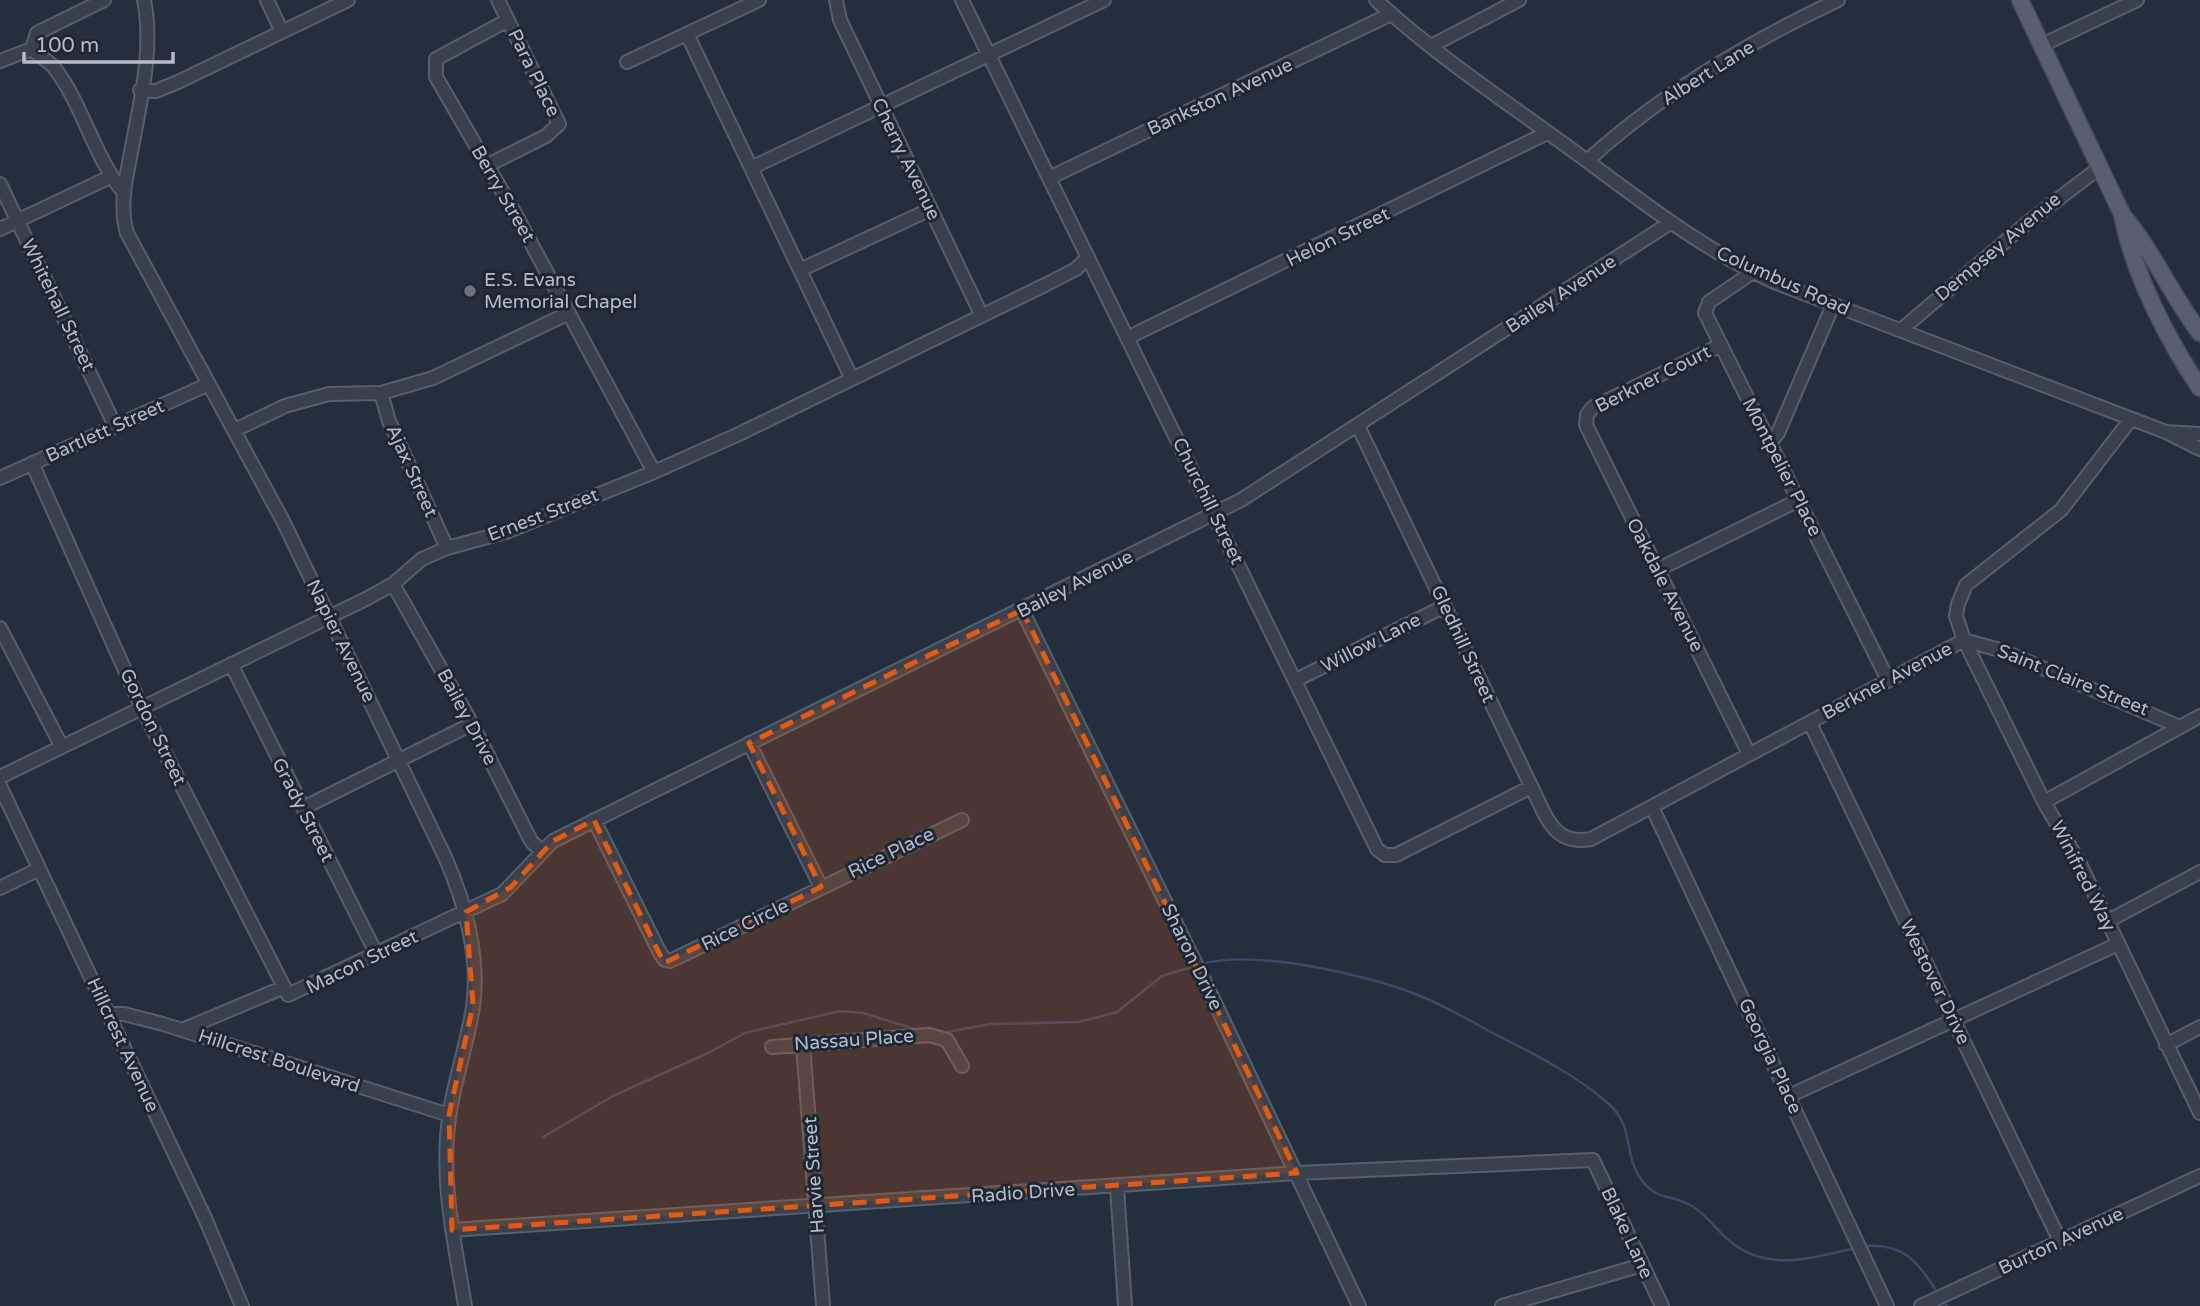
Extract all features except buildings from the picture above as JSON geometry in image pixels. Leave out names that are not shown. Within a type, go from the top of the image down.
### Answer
[{"type":"main road","points":[[2020,0],[2123,216],[2142,238],[2170,291],[2200,333]]},
{"type":"main road","points":[[2123,216],[2129,249],[2187,368],[2200,388]]},
{"type":"street","points":[[32,49],[37,33],[104,0]]},
{"type":"street","name":"Napier Avenue","points":[[144,0],[148,34],[124,193],[123,214],[132,243],[235,430],[328,616],[445,857],[466,912],[472,952],[473,1005],[449,1115],[448,1196],[465,1306]]},
{"type":"street","points":[[267,0],[282,32]]},
{"type":"street","points":[[140,90],[161,89],[348,0]]},
{"type":"street","points":[[498,0],[508,20]]},
{"type":"street","points":[[627,62],[759,0]]},
{"type":"street","name":"Cherry Avenue","points":[[836,0],[840,20],[982,316]]},
{"type":"street","name":"Churchill Street","points":[[962,0],[1377,849],[1385,855],[1396,855],[1531,788]]},
{"type":"street","points":[[751,168],[1104,0]]},
{"type":"street","name":"Columbus Road","points":[[1376,0],[1431,47],[1670,223],[1721,257],[1833,305],[2166,432],[2200,449]]},
{"type":"street","points":[[1431,47],[1518,0]]},
{"type":"street","name":"Albert Lane","points":[[1587,161],[1671,94],[1749,47],[1838,0]]},
{"type":"street","points":[[2042,45],[2137,0]]},
{"type":"street","name":"Bankston Avenue","points":[[1048,178],[1391,14]]},
{"type":"street","name":"Berry Street","points":[[508,20],[450,49],[436,59],[436,77],[569,313],[654,472]]},
{"type":"street","name":"Para Place","points":[[486,166],[546,136],[559,124],[508,20]]},
{"type":"street","points":[[687,34],[852,379]]},
{"type":"street","points":[[0,61],[32,49]]},
{"type":"street","points":[[32,49],[50,62],[63,80],[110,177],[124,193]]},
{"type":"street","name":"Helon Street","points":[[1127,338],[1547,133]]},
{"type":"street","name":"Dempsey Avenue","points":[[1901,330],[2027,223],[2099,168]]},
{"type":"street","points":[[0,229],[110,177]]},
{"type":"street","name":"Whitehall Street","points":[[0,184],[116,426]]},
{"type":"street","points":[[800,270],[930,209]]},
{"type":"street","name":"Bailey Avenue","points":[[466,912],[511,887],[541,851],[553,841],[1241,500],[1670,223]]},
{"type":"street","name":"Ernest Street","points":[[0,777],[393,584],[409,567],[447,548],[506,532],[654,472],[982,316],[1076,269],[1088,257]]},
{"type":"street","name":"Montpelier Place","points":[[1753,272],[1706,305],[1706,317],[1888,680]]},
{"type":"street","points":[[1770,443],[1784,421],[1833,305]]},
{"type":"street","points":[[235,430],[285,405],[318,397],[381,393],[433,378],[569,313]]},
{"type":"street","name":"Berkner Court","points":[[1587,415],[1611,398],[1721,345]]},
{"type":"street","name":"Bartlett Street","points":[[0,478],[209,384]]},
{"type":"street","name":"Ajax Street","points":[[381,393],[389,421],[447,548]]},
{"type":"street","name":"Oakdale Avenue","points":[[1587,415],[1587,428],[1749,754]]},
{"type":"street","name":"Berkner Avenue","points":[[1587,840],[1964,640],[1956,616],[1966,585],[2061,510],[2131,419]]},
{"type":"street","name":"Gledhill Street","points":[[1358,426],[1531,788],[1558,834],[1576,841],[1587,840]]},
{"type":"street","name":"Columbus Road","points":[[2166,432],[2200,433]]},
{"type":"street","name":"Gordon Street","points":[[32,463],[141,706],[282,988]]},
{"type":"street","points":[[1657,570],[1799,500]]},
{"type":"street","name":"Bailey Drive","points":[[393,584],[472,723],[531,841],[541,851]]},
{"type":"street","name":"Willow Lane","points":[[1296,680],[1445,606]]},
{"type":"street","name":"Sharon Drive","points":[[1022,610],[1297,1173],[1359,1306]]},
{"type":"street","points":[[0,628],[62,747]]},
{"type":"street","name":"Saint Claire Street","points":[[1964,640],[2003,651],[2180,727]]},
{"type":"street","name":"Winifred Way","points":[[1964,640],[2044,802],[2108,922],[2200,1113]]},
{"type":"street","name":"Grady Street","points":[[230,664],[376,956]]},
{"type":"street","points":[[2044,802],[2200,716]]},
{"type":"street","points":[[303,808],[472,723]]},
{"type":"street","name":"Westover Drive","points":[[1810,723],[2060,1241]]},
{"type":"street","points":[[749,743],[821,887]]},
{"type":"street","name":"Hillcrest Avenue","points":[[0,786],[229,1270],[242,1306]]},
{"type":"street","name":"Georgia Place","points":[[1652,807],[1887,1306]]},
{"type":"street","name":"Rice Circle","points":[[594,820],[665,960],[685,954],[821,887]]},
{"type":"street","name":"Rice Place","points":[[821,887],[962,820]]},
{"type":"street","points":[[0,888],[39,869]]},
{"type":"street","points":[[2108,922],[2200,872]]},
{"type":"street","name":"Macon Street","points":[[182,1030],[282,988],[288,995],[297,993],[466,912]]},
{"type":"street","points":[[1789,1096],[2118,944]]},
{"type":"street","name":"Hillcrest Boulevard","points":[[108,1014],[124,1014],[182,1030],[449,1115]]},
{"type":"street","points":[[2166,1045],[2200,1027]]},
{"type":"street","name":"Nassau Place","points":[[772,1047],[929,1035],[947,1040],[962,1066]]},
{"type":"street","name":"Harvie Street","points":[[803,1044],[817,1207],[822,1306]]},
{"type":"street","name":"Radio Drive","points":[[452,1230],[1297,1173],[1593,1160]]},
{"type":"street","name":"Blake Lane","points":[[1593,1160],[1662,1306]]},
{"type":"street","name":"Burton Avenue","points":[[1921,1306],[2200,1176]]},
{"type":"street","points":[[1117,1187],[1125,1306]]},
{"type":"street","points":[[1502,1306],[1642,1265]]},
{"type":"highlighted area","points":[[1022,610],[1297,1173],[1117,1187],[452,1230],[449,1115],[473,1005],[466,912],[511,887],[553,841],[594,820],[664,963],[821,887],[749,743]]},
{"type":"waterway","points":[[1202,964],[1224,960],[1251,960],[1312,967],[1372,980],[1429,1000],[1550,1063],[1609,1104],[1622,1122],[1634,1167],[1645,1184],[1657,1193],[1692,1206],[1731,1242],[1746,1252],[1776,1260],[1792,1260],[1857,1248]]},
{"type":"waterway","points":[[942,1033],[991,1024],[1078,1022],[1099,1017],[1117,1012],[1162,976],[1192,967]]},
{"type":"waterway","points":[[543,1137],[613,1096],[708,1053],[745,1033],[840,1011],[863,1013],[918,1030]]},
{"type":"waterway","points":[[1863,1246],[1888,1247],[1907,1255],[1936,1290]]},
{"type":"place","name":"E.S. Evans Memorial Chapel","points":[[470,291]]}]
